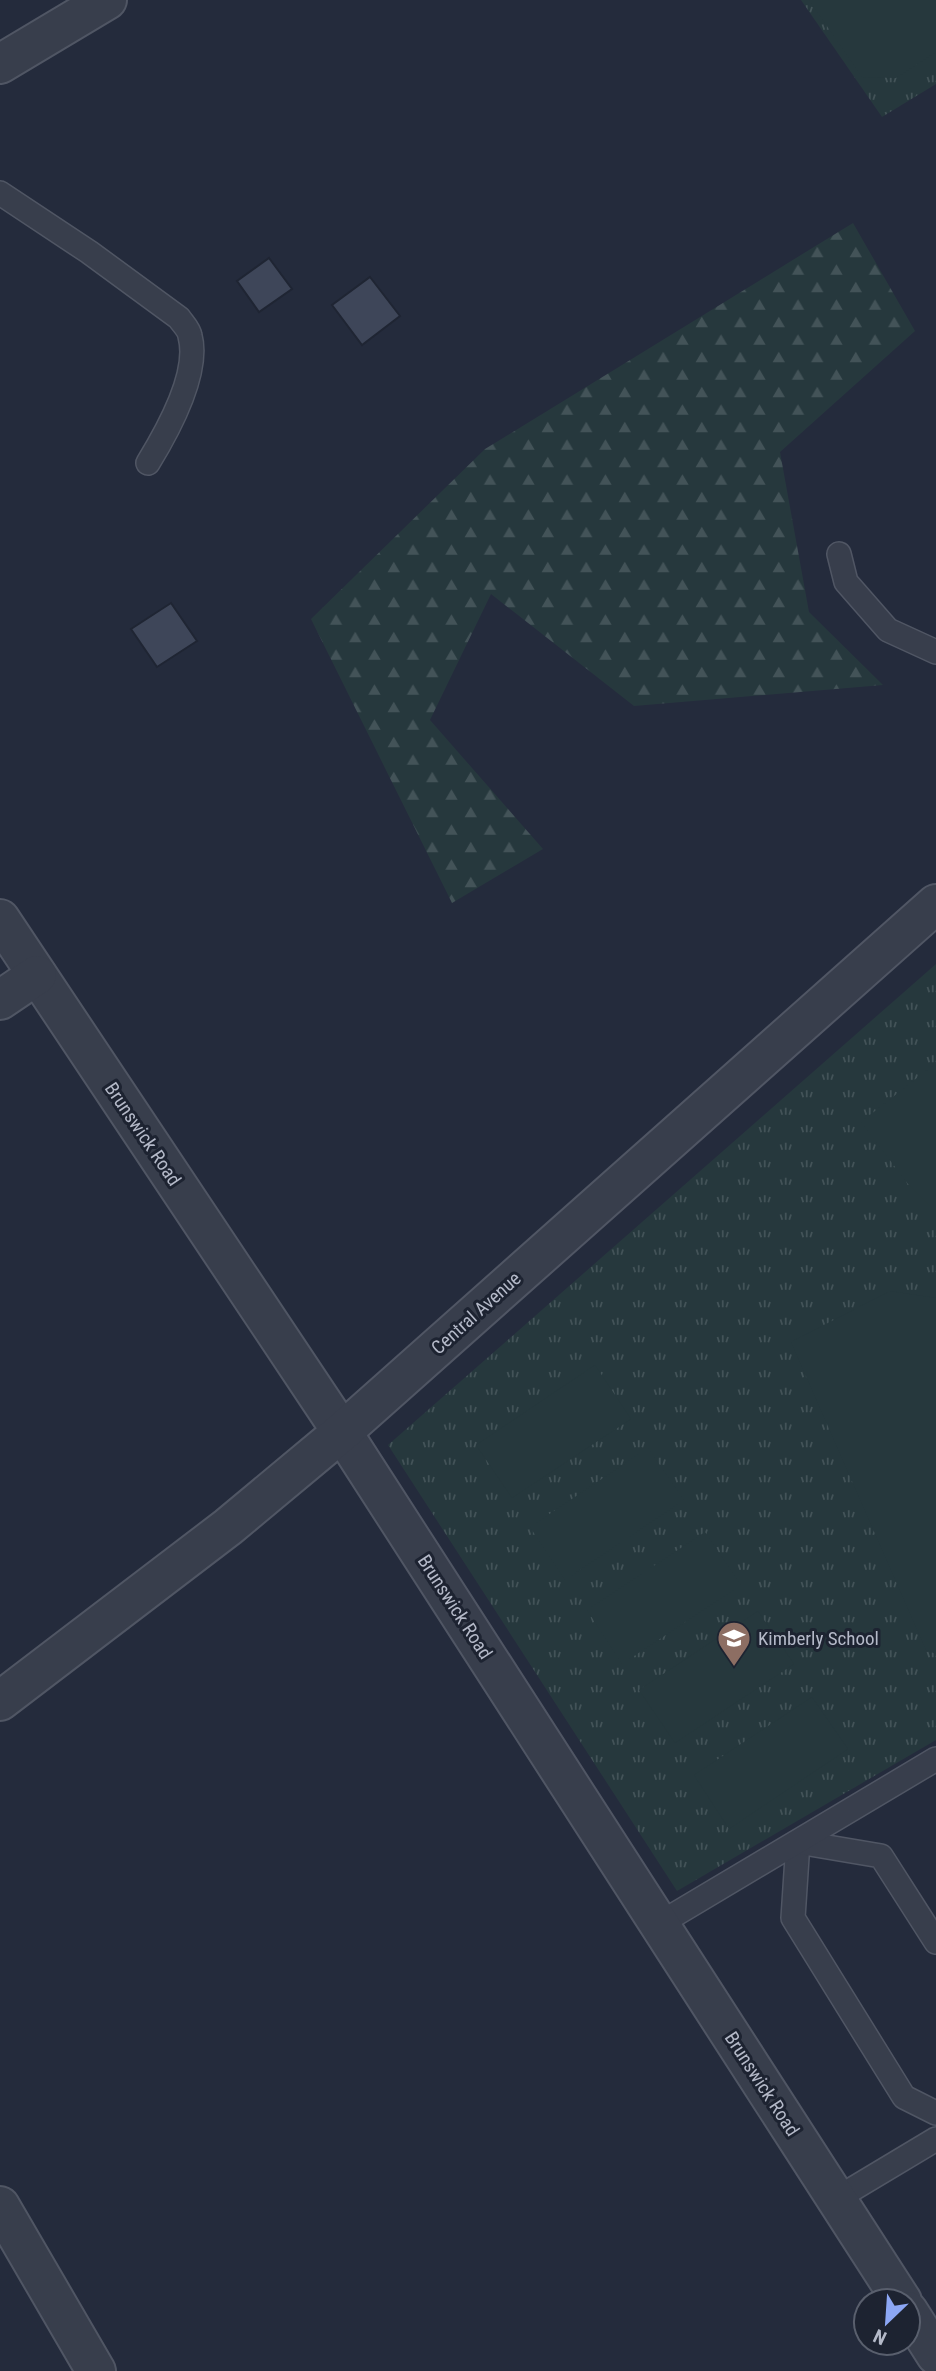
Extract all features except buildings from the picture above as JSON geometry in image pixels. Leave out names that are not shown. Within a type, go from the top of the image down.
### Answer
[{"type":"street","points":[[0,64],[107,0]]},
{"type":"street","name":"Central Avenue","points":[[0,1701],[228,1527],[342,1432],[936,904]]},
{"type":"street","name":"Brunswick Road","points":[[0,919],[342,1432],[893,2287]]},
{"type":"street","points":[[0,1000],[37,975]]},
{"type":"street","points":[[0,2206],[96,2371]]},
{"type":"street","points":[[922,2333],[936,2355]]},
{"type":"lane","points":[[0,193],[89,252],[179,318],[190,333],[193,349],[177,407],[148,463]]},
{"type":"lane","points":[[839,554],[846,582],[888,629],[936,652]]},
{"type":"lane","points":[[659,1924],[936,1759]]},
{"type":"lane","points":[[798,1842],[881,1856],[936,1942]]},
{"type":"lane","points":[[798,1842],[793,1918],[904,2097],[936,2113]]},
{"type":"lane","points":[[836,2199],[936,2139]]},
{"type":"green space","points":[[801,0],[936,0],[936,84],[882,117]]},
{"type":"green space","points":[[809,0],[936,0],[936,52],[896,78],[862,77]]},
{"type":"green space","points":[[853,223],[915,331],[780,452],[809,612],[883,685],[634,706],[491,594],[430,720],[543,849],[452,903],[311,619],[485,449]]},
{"type":"green space","name":"Kimberly School","points":[[936,964],[936,1740],[677,1891],[388,1445]]},
{"type":"green space","points":[[936,1063],[936,1212],[908,1184],[861,1122]]},
{"type":"green space","points":[[890,1291],[936,1298],[936,1654],[926,1650],[791,1342]]},
{"type":"green space","points":[[595,1365],[631,1419],[512,1498],[476,1445]]},
{"type":"green space","points":[[648,1448],[684,1500],[565,1580],[530,1527]]},
{"type":"green space","points":[[705,1532],[741,1585],[622,1664],[587,1610]]},
{"type":"green space","points":[[758,1611],[794,1664],[675,1743],[639,1690]]},
{"type":"green space","points":[[812,1697],[848,1749],[729,1829],[694,1775]]},
{"type":"place","name":"Kimberly School","points":[[734,1668]]}]
